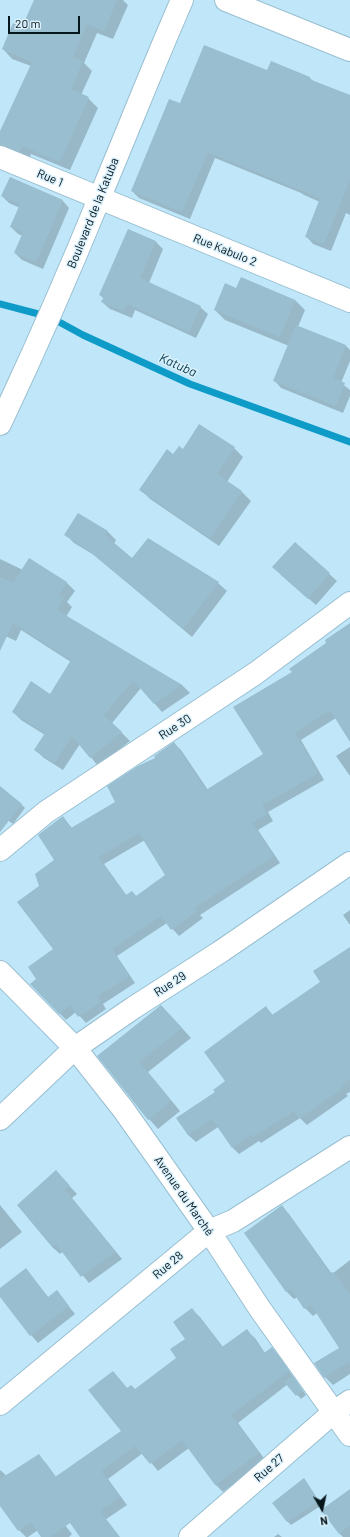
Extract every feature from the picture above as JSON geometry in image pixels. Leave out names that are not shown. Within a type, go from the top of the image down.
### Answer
[{"type":"street","name":"Boulevard de la Katuba","points":[[0,424],[50,317],[100,199],[153,64],[182,0]]},
{"type":"street","points":[[226,0],[350,50]]},
{"type":"street","name":"Rue 1","points":[[0,157],[100,199]]},
{"type":"street","name":"Rue Kabulo 2","points":[[100,199],[350,301]]},
{"type":"street","name":"Rue 30","points":[[0,850],[46,812],[256,673],[350,603]]},
{"type":"street","name":"Rue 29","points":[[0,1118],[75,1048],[133,1008],[220,952],[350,863]]},
{"type":"street","name":"Avenue du Marché","points":[[0,972],[75,1048],[123,1109],[209,1231],[260,1309],[342,1406],[350,1435]]},
{"type":"street","name":"Rue 28","points":[[0,1404],[209,1231],[233,1221],[350,1147]]},
{"type":"street","name":"Rue 27","points":[[190,1537],[342,1406]]},
{"type":"building","points":[[34,0],[117,0],[104,31],[87,24],[73,57],[83,61],[71,89],[89,97],[60,162],[22,146],[20,152],[0,145],[0,131],[32,62],[2,49],[13,23],[22,27]]},
{"type":"building","points":[[204,45],[267,70],[271,61],[310,77],[309,79],[350,95],[350,179],[324,244],[305,237],[320,198],[208,152],[182,212],[131,191],[169,99],[180,103]]},
{"type":"building","points":[[10,177],[63,200],[36,262],[14,253],[23,232],[10,227],[20,204],[1,196]]},
{"type":"building","points":[[128,229],[156,241],[140,278],[201,306],[189,332],[127,304],[124,311],[101,302],[104,297],[99,295]]},
{"type":"building","points":[[241,277],[295,300],[280,337],[214,310],[225,283],[236,288]]},
{"type":"building","points":[[296,325],[346,345],[333,378],[345,383],[336,406],[273,381]]},
{"type":"building","points":[[199,424],[235,447],[217,474],[242,491],[210,538],[139,490],[167,449],[173,454],[179,446],[183,449]]},
{"type":"building","points":[[78,513],[108,531],[105,535],[132,558],[148,538],[219,582],[183,629],[84,547],[64,535]]},
{"type":"building","points":[[295,542],[330,573],[308,599],[272,567]]},
{"type":"building","points":[[29,558],[67,582],[59,595],[64,598],[57,610],[182,685],[154,704],[133,680],[104,715],[122,732],[90,758],[72,736],[54,763],[34,750],[45,733],[12,712],[31,681],[50,694],[71,660],[13,623],[0,651],[0,577],[13,583]]},
{"type":"building","points":[[350,623],[350,742],[330,710],[295,733],[318,773],[262,805],[267,814],[252,823],[274,856],[194,908],[197,911],[171,930],[161,916],[112,949],[129,976],[97,997],[101,1002],[78,1017],[70,1005],[59,1014],[30,984],[36,979],[28,967],[53,949],[17,902],[39,886],[35,874],[54,860],[38,835],[63,816],[71,828],[115,802],[107,786],[138,766],[155,758],[154,756],[174,742],[206,790],[263,754],[233,707],[292,672],[289,669],[326,643],[325,640]],"holes":[[[139,833],[165,875],[136,896],[132,891],[126,895],[98,857]]]},
{"type":"building","points":[[0,786],[22,804],[0,832]]},
{"type":"building","points":[[350,947],[350,1079],[340,1087],[341,1089],[299,1119],[294,1111],[253,1137],[252,1134],[232,1148],[212,1119],[188,1135],[176,1118],[215,1092],[213,1090],[225,1081],[204,1052],[266,1006],[272,1015],[320,982],[313,971]]},
{"type":"building","points":[[161,1005],[182,1028],[139,1062],[171,1101],[148,1120],[97,1056]]},
{"type":"building","points":[[56,1170],[70,1186],[65,1190],[115,1252],[81,1277],[56,1244],[52,1247],[17,1205]]},
{"type":"building","points":[[282,1205],[330,1273],[333,1272],[350,1294],[350,1365],[348,1362],[324,1378],[314,1363],[339,1348],[311,1305],[304,1309],[291,1289],[286,1292],[244,1233]]},
{"type":"building","points":[[26,1268],[48,1297],[57,1290],[69,1306],[30,1336],[0,1297],[0,1288]]},
{"type":"building","points":[[192,1308],[222,1347],[247,1329],[264,1353],[272,1347],[289,1371],[231,1415],[259,1453],[215,1485],[182,1440],[150,1464],[135,1446],[101,1471],[120,1497],[100,1511],[120,1537],[80,1537],[70,1523],[50,1537],[41,1537],[31,1522],[18,1531],[0,1506],[0,1479],[39,1454],[55,1477],[121,1431],[88,1390],[113,1371],[127,1388],[131,1385],[135,1389],[176,1358],[170,1349],[185,1339],[173,1322]]},
{"type":"building","points":[[293,1376],[303,1391],[296,1396],[284,1382]]},
{"type":"building","points":[[304,1478],[319,1501],[287,1522],[272,1503]]},
{"type":"building","points":[[350,1489],[350,1525],[339,1534],[321,1510]]},
{"type":"waterway","name":"Katuba","points":[[0,304],[50,317],[83,335],[190,384],[350,442]]}]
